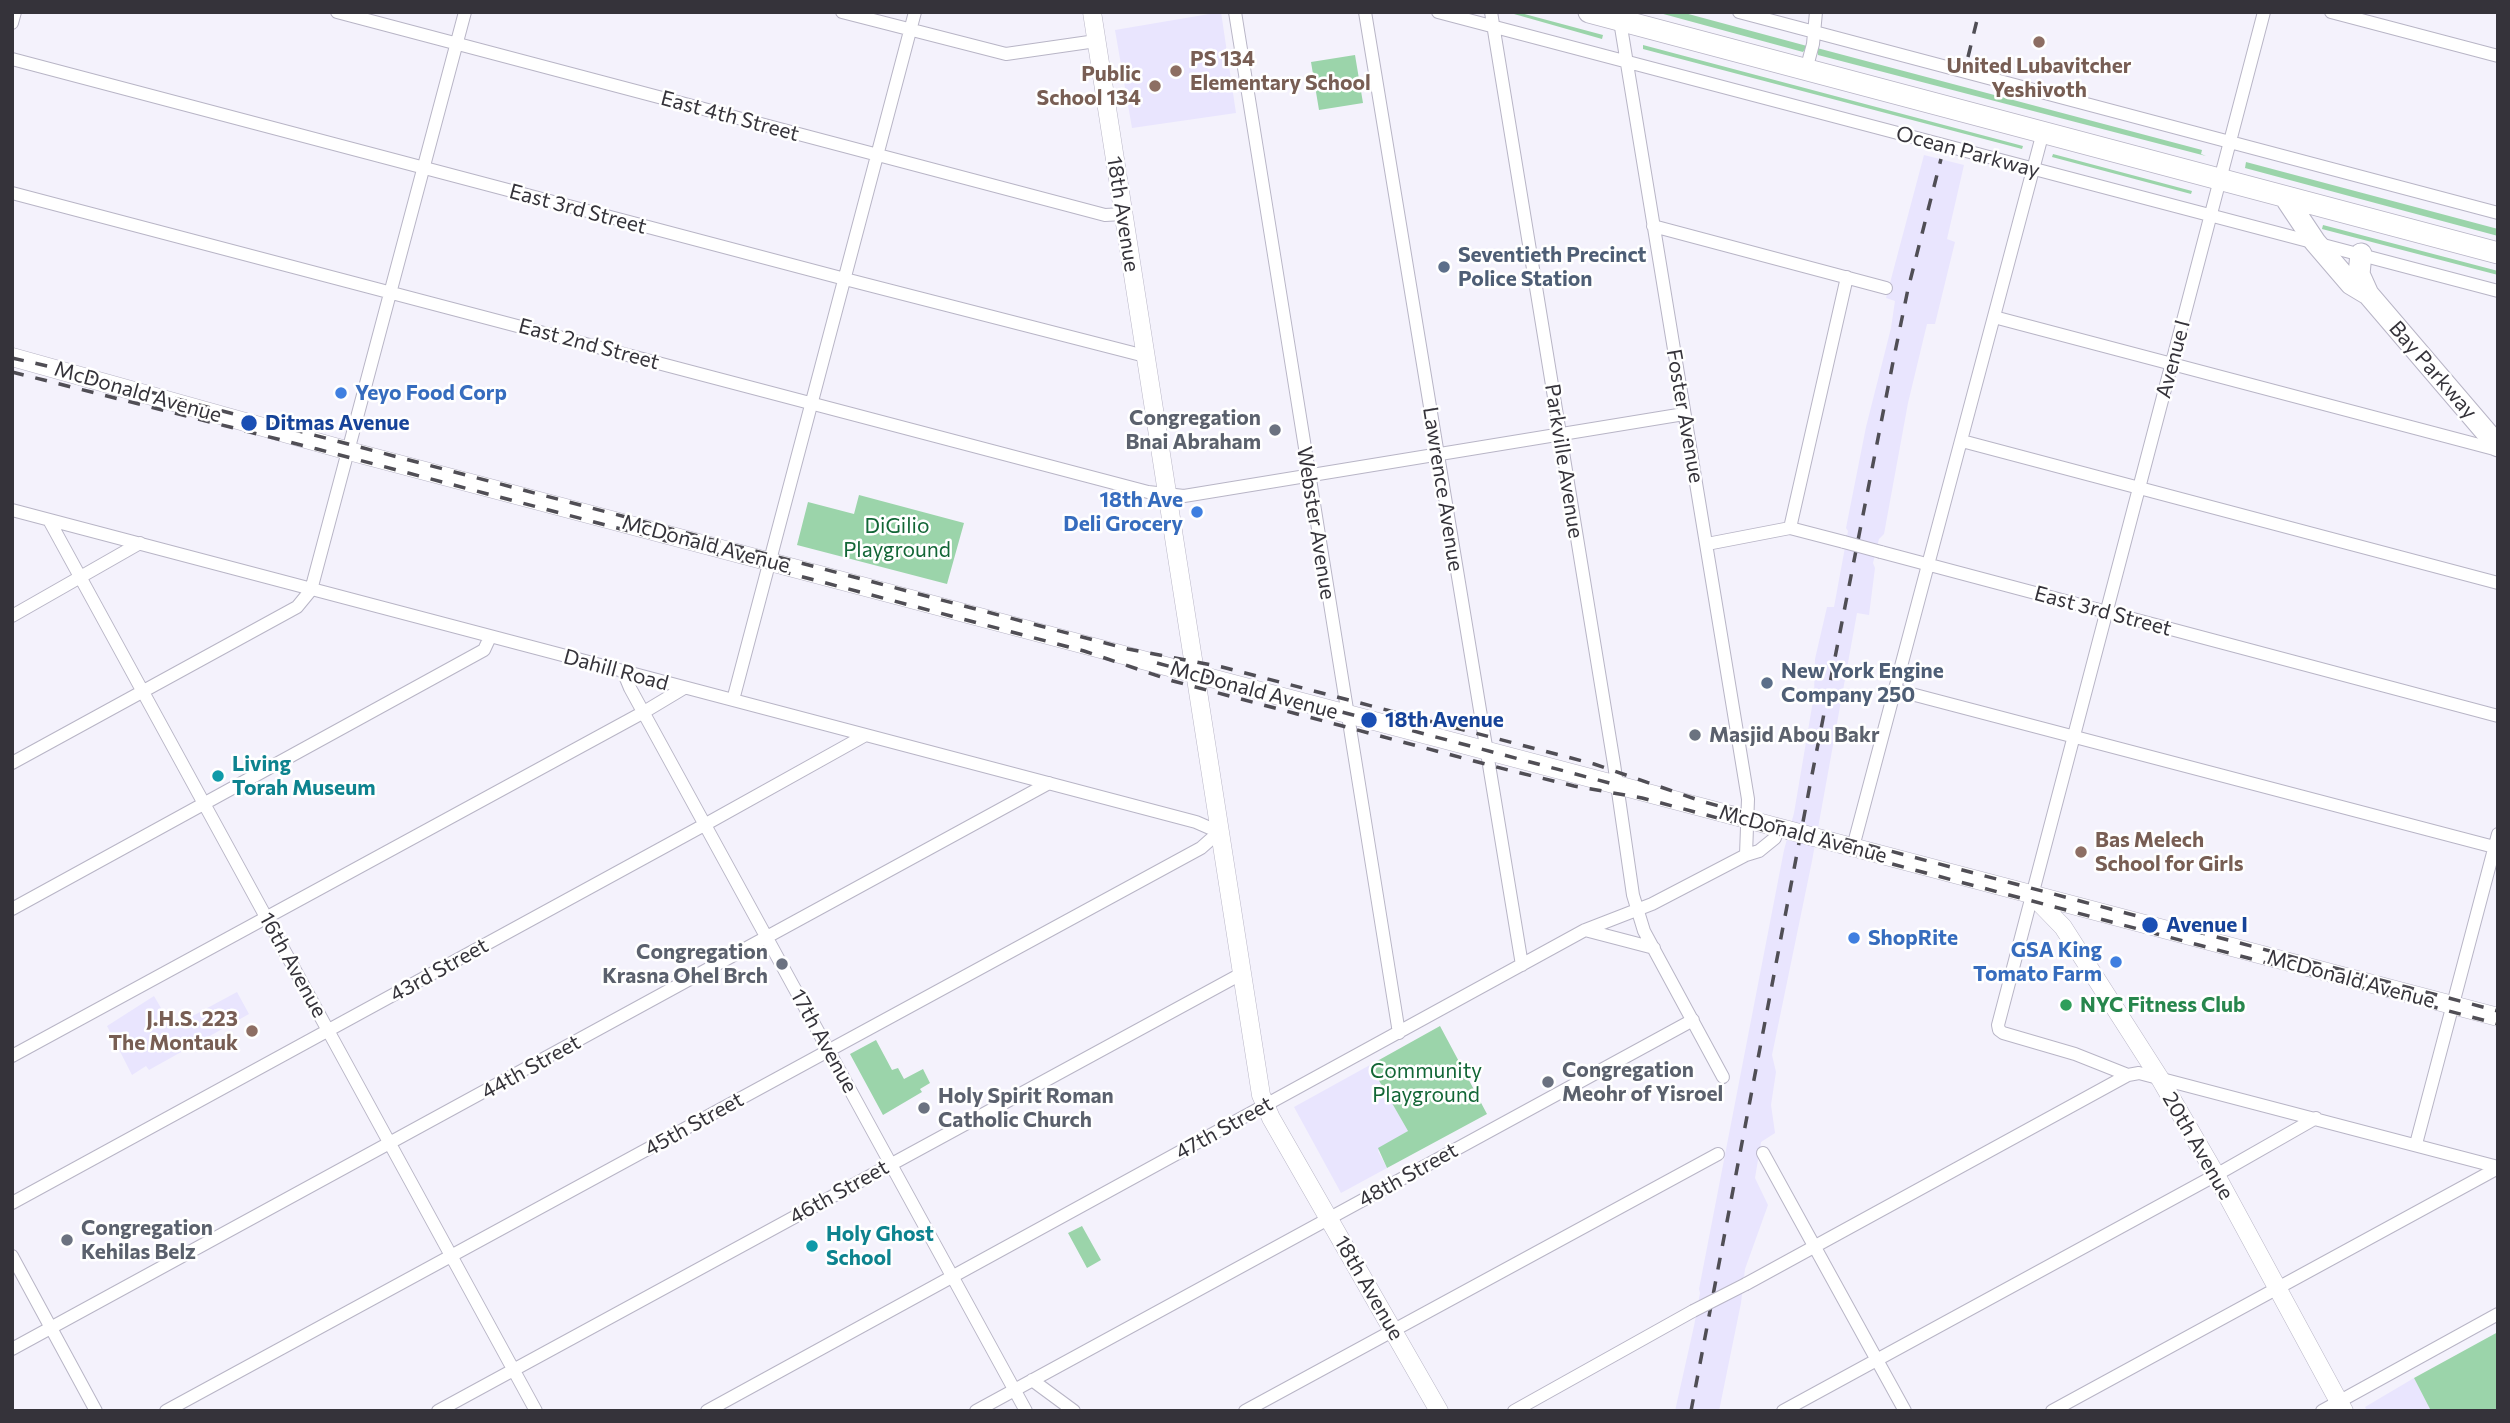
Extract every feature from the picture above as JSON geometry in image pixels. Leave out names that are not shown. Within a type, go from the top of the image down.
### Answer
[{"type":"main road","name":"18th Avenue","points":[[1092,12],[1259,1087],[1266,1106],[1439,1411]]},
{"type":"main road","name":"Ocean Parkway","points":[[1589,12],[1619,16],[1806,70],[2498,253]]},
{"type":"main road","name":"Bay Parkway","points":[[2285,197],[2315,242],[2351,284],[2368,294]]},
{"type":"main road","name":"Bay Parkway","points":[[2361,254],[2359,274],[2368,294],[2498,448]]},
{"type":"main road","name":"McDonald Avenue","points":[[12,357],[349,451],[2498,1017]]},
{"type":"main road","name":"20th Avenue","points":[[2032,895],[2063,928],[2159,1077],[2216,1175],[2341,1406]]},
{"type":"street","points":[[12,23],[15,12]]},
{"type":"street","name":"East 4th Street","points":[[337,12],[1105,215],[1123,214]]},
{"type":"street","points":[[12,763],[296,607],[311,590],[465,12]]},
{"type":"street","points":[[842,12],[1006,54],[1096,41]]},
{"type":"street","points":[[733,701],[915,12]]},
{"type":"street","name":"Webster Avenue","points":[[1235,12],[1399,1033]]},
{"type":"street","name":"Lawrence Avenue","points":[[1365,12],[1522,965]]},
{"type":"street","name":"Ocean Parkway","points":[[1438,12],[2498,291]]},
{"type":"street","name":"Parkville Avenue","points":[[1491,12],[1633,895],[1644,931],[1723,1077]]},
{"type":"street","points":[[1739,12],[2498,213]]},
{"type":"street","points":[[1806,70],[1813,44],[1816,12]]},
{"type":"street","name":"Avenue I","points":[[2128,1075],[2075,1054],[1998,1030],[2264,12]]},
{"type":"street","points":[[2331,12],[2498,56]]},
{"type":"street","name":"Foster Avenue","points":[[1619,16],[1748,799],[1747,820]]},
{"type":"street","name":"East 3rd Street","points":[[12,60],[1145,356]]},
{"type":"street","points":[[1853,847],[2043,132]]},
{"type":"street","name":"East 2nd Street","points":[[12,192],[1148,492],[1184,496],[1684,414]]},
{"type":"street","points":[[1654,226],[1886,288]]},
{"type":"street","points":[[1790,528],[1847,277]]},
{"type":"street","points":[[1994,317],[2498,448]]},
{"type":"street","points":[[1962,441],[2498,583]]},
{"type":"street","name":"Dahill Road","points":[[12,510],[1196,822],[1219,832]]},
{"type":"street","name":"16th Avenue","points":[[49,520],[536,1411]]},
{"type":"street","name":"East 3rd Street","points":[[1707,544],[1790,528],[2498,716]]},
{"type":"street","points":[[12,615],[140,543]]},
{"type":"street","points":[[12,909],[484,650],[490,637]]},
{"type":"street","name":"17th Avenue","points":[[623,671],[1026,1411]]},
{"type":"street","points":[[12,1056],[684,688]]},
{"type":"street","points":[[1896,690],[2497,843],[2416,1144]]},
{"type":"street","name":"43rd Street","points":[[12,1203],[864,736]]},
{"type":"street","name":"44th Street","points":[[12,1349],[1049,783]]},
{"type":"street","points":[[1746,855],[1747,820]]},
{"type":"street","name":"47th Street","points":[[707,1411],[1585,930],[1638,910],[1746,855],[1759,851],[1783,829]]},
{"type":"street","name":"45th Street","points":[[166,1411],[1201,848],[1219,832]]},
{"type":"street","points":[[1585,930],[1654,948]]},
{"type":"street","name":"46th Street","points":[[438,1411],[1241,974]]},
{"type":"street","name":"48th Street","points":[[976,1411],[1693,1020]]},
{"type":"street","points":[[1514,1411],[2128,1075],[2139,1073],[2159,1077],[2498,1167]]},
{"type":"street","points":[[1783,1411],[2316,1118]]},
{"type":"street","points":[[1763,1153],[1905,1411]]},
{"type":"street","points":[[1245,1411],[1718,1154]]},
{"type":"street","points":[[2052,1411],[2498,1167]]},
{"type":"street","points":[[12,1256],[96,1411]]},
{"type":"street","points":[[2322,1411],[2341,1406],[2498,1314]]},
{"type":"street","points":[[1032,1380],[1074,1411]]},
{"type":"shaded area","name":"PS 134 Elementary School","points":[[1221,12],[1236,113],[1132,128],[1115,30]]},
{"type":"shaded area","points":[[1924,155],[1964,165],[1947,239],[1955,242],[1935,324],[1927,324],[1908,403],[1884,534],[1879,539],[1873,563],[1875,568],[1869,615],[1857,613],[1812,861],[1772,1055],[1776,1072],[1771,1105],[1775,1133],[1761,1142],[1755,1178],[1768,1205],[1745,1269],[1741,1303],[1719,1411],[1675,1411],[1694,1326],[1784,850],[1794,813],[1814,695],[1815,659],[1827,607],[1834,607],[1866,427],[1891,328],[1895,301],[1886,298]]},
{"type":"shaded area","points":[[237,992],[249,1014],[149,1070],[146,1066],[132,1075],[107,1026],[154,996],[172,1027]]},
{"type":"shaded area","points":[[1370,1065],[1408,1131],[1378,1151],[1387,1168],[1341,1193],[1294,1107]]},
{"type":"shaded area","points":[[2414,1378],[2430,1409],[2367,1411],[2365,1407]]},
{"type":"green space","points":[[1507,12],[1517,12],[1603,35],[1602,39]]},
{"type":"green space","points":[[1656,12],[1681,12],[1807,46],[1803,52]]},
{"type":"green space","points":[[1643,45],[2023,146],[2022,149],[1643,49]]},
{"type":"green space","points":[[1817,48],[2202,150],[2201,154],[2206,156],[1818,55]]},
{"type":"green space","points":[[1355,55],[1363,103],[1319,110],[1311,62]]},
{"type":"green space","points":[[2053,154],[2192,191],[2191,194],[2052,157]]},
{"type":"green space","points":[[2246,162],[2498,229],[2498,236],[2245,168]]},
{"type":"green space","points":[[2323,225],[2498,271],[2498,275],[2322,229]]},
{"type":"green space","name":"DiGilio Playground","points":[[859,495],[964,523],[947,584],[797,545],[808,502],[854,514]]},
{"type":"green space","name":"Community Playground","points":[[1440,1026],[1487,1114],[1387,1168],[1378,1148],[1408,1131],[1370,1065]]},
{"type":"green space","points":[[876,1040],[892,1070],[898,1068],[904,1079],[923,1069],[930,1083],[920,1089],[922,1092],[883,1115],[850,1054]]},
{"type":"green space","points":[[1082,1226],[1101,1260],[1087,1268],[1068,1233]]},
{"type":"green space","points":[[2498,1332],[2498,1411],[2428,1411],[2430,1409],[2414,1378]]},
{"type":"railway","points":[[1968,57],[1979,12]]},
{"type":"railway","points":[[1691,1411],[1893,362],[1908,289],[1941,159]]},
{"type":"railway","points":[[12,358],[78,373],[1128,649],[1222,667],[1594,764],[1704,802],[2498,1011]]},
{"type":"railway","points":[[12,372],[317,449],[1084,651],[1173,681],[1508,770],[1574,786],[1642,798],[2498,1024]]},
{"type":"railway","points":[[1157,663],[1617,785]]},
{"type":"place","name":"United Lubavitcher Yeshivoth","points":[[2039,42]]},
{"type":"place","name":"PS 134 Elementary School","points":[[1176,71]]},
{"type":"place","name":"Public School 134","points":[[1155,86]]},
{"type":"place","name":"Seventieth Precinct Police Station","points":[[1444,267]]},
{"type":"place","name":"Yeyo Food Corp","points":[[341,393]]},
{"type":"place","name":"Ditmas Avenue","points":[[249,423]]},
{"type":"place","name":"Congregation Bnai Abraham","points":[[1275,430]]},
{"type":"place","name":"18th Ave Deli Grocery","points":[[1197,512]]},
{"type":"place","name":"New York Engine Company 250","points":[[1767,683]]},
{"type":"place","name":"18th Avenue","points":[[1369,720]]},
{"type":"place","name":"Masjid Abou Bakr","points":[[1695,735]]},
{"type":"place","name":"Living Torah Museum","points":[[218,776]]},
{"type":"place","name":"Bas Melech School for Girls","points":[[2081,852]]},
{"type":"place","name":"Avenue I","points":[[2150,925]]},
{"type":"place","name":"ShopRite","points":[[1854,938]]},
{"type":"place","name":"GSA King Tomato Farm","points":[[2116,962]]},
{"type":"place","name":"Congregation Krasna Ohel Brch","points":[[782,964]]},
{"type":"place","name":"NYC Fitness Club","points":[[2066,1005]]},
{"type":"place","name":"J.H.S. 223 The Montauk","points":[[252,1031]]},
{"type":"place","name":"Congregation Meohr of Yisroel","points":[[1548,1082]]},
{"type":"place","name":"Holy Spirit Roman Catholic Church","points":[[924,1108]]},
{"type":"place","name":"Congregation Kehilas Belz","points":[[67,1240]]},
{"type":"place","name":"Holy Ghost School","points":[[812,1246]]}]
